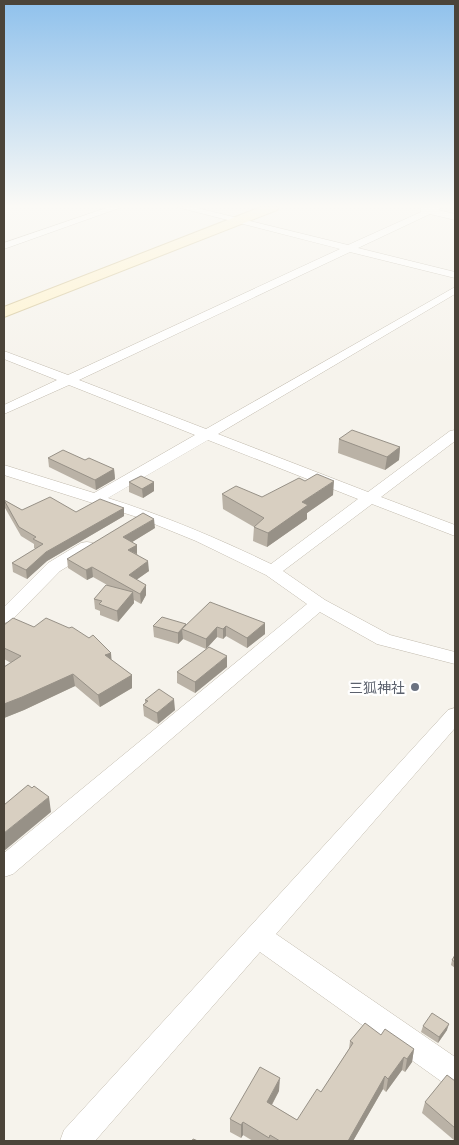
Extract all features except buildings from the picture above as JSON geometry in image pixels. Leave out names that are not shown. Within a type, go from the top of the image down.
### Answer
[{"type":"street","points":[[4,312],[136,260]]},
{"type":"street","points":[[4,410],[325,260]]},
{"type":"street","points":[[396,260],[455,275]]},
{"type":"street","points":[[95,499],[455,290]]},
{"type":"street","points":[[4,355],[455,531]]},
{"type":"street","points":[[272,571],[455,434]]},
{"type":"street","points":[[7,475],[143,514],[202,537],[272,571],[319,604],[384,640],[455,658]]},
{"type":"street","points":[[127,524],[143,514]]},
{"type":"street","points":[[4,617],[54,567],[103,538]]},
{"type":"street","points":[[4,867],[319,604]]},
{"type":"street","points":[[75,1141],[455,716]]},
{"type":"street","points":[[259,936],[403,1035],[455,1074]]},
{"type":"place","name":"三狐神社","points":[[415,687]]}]
